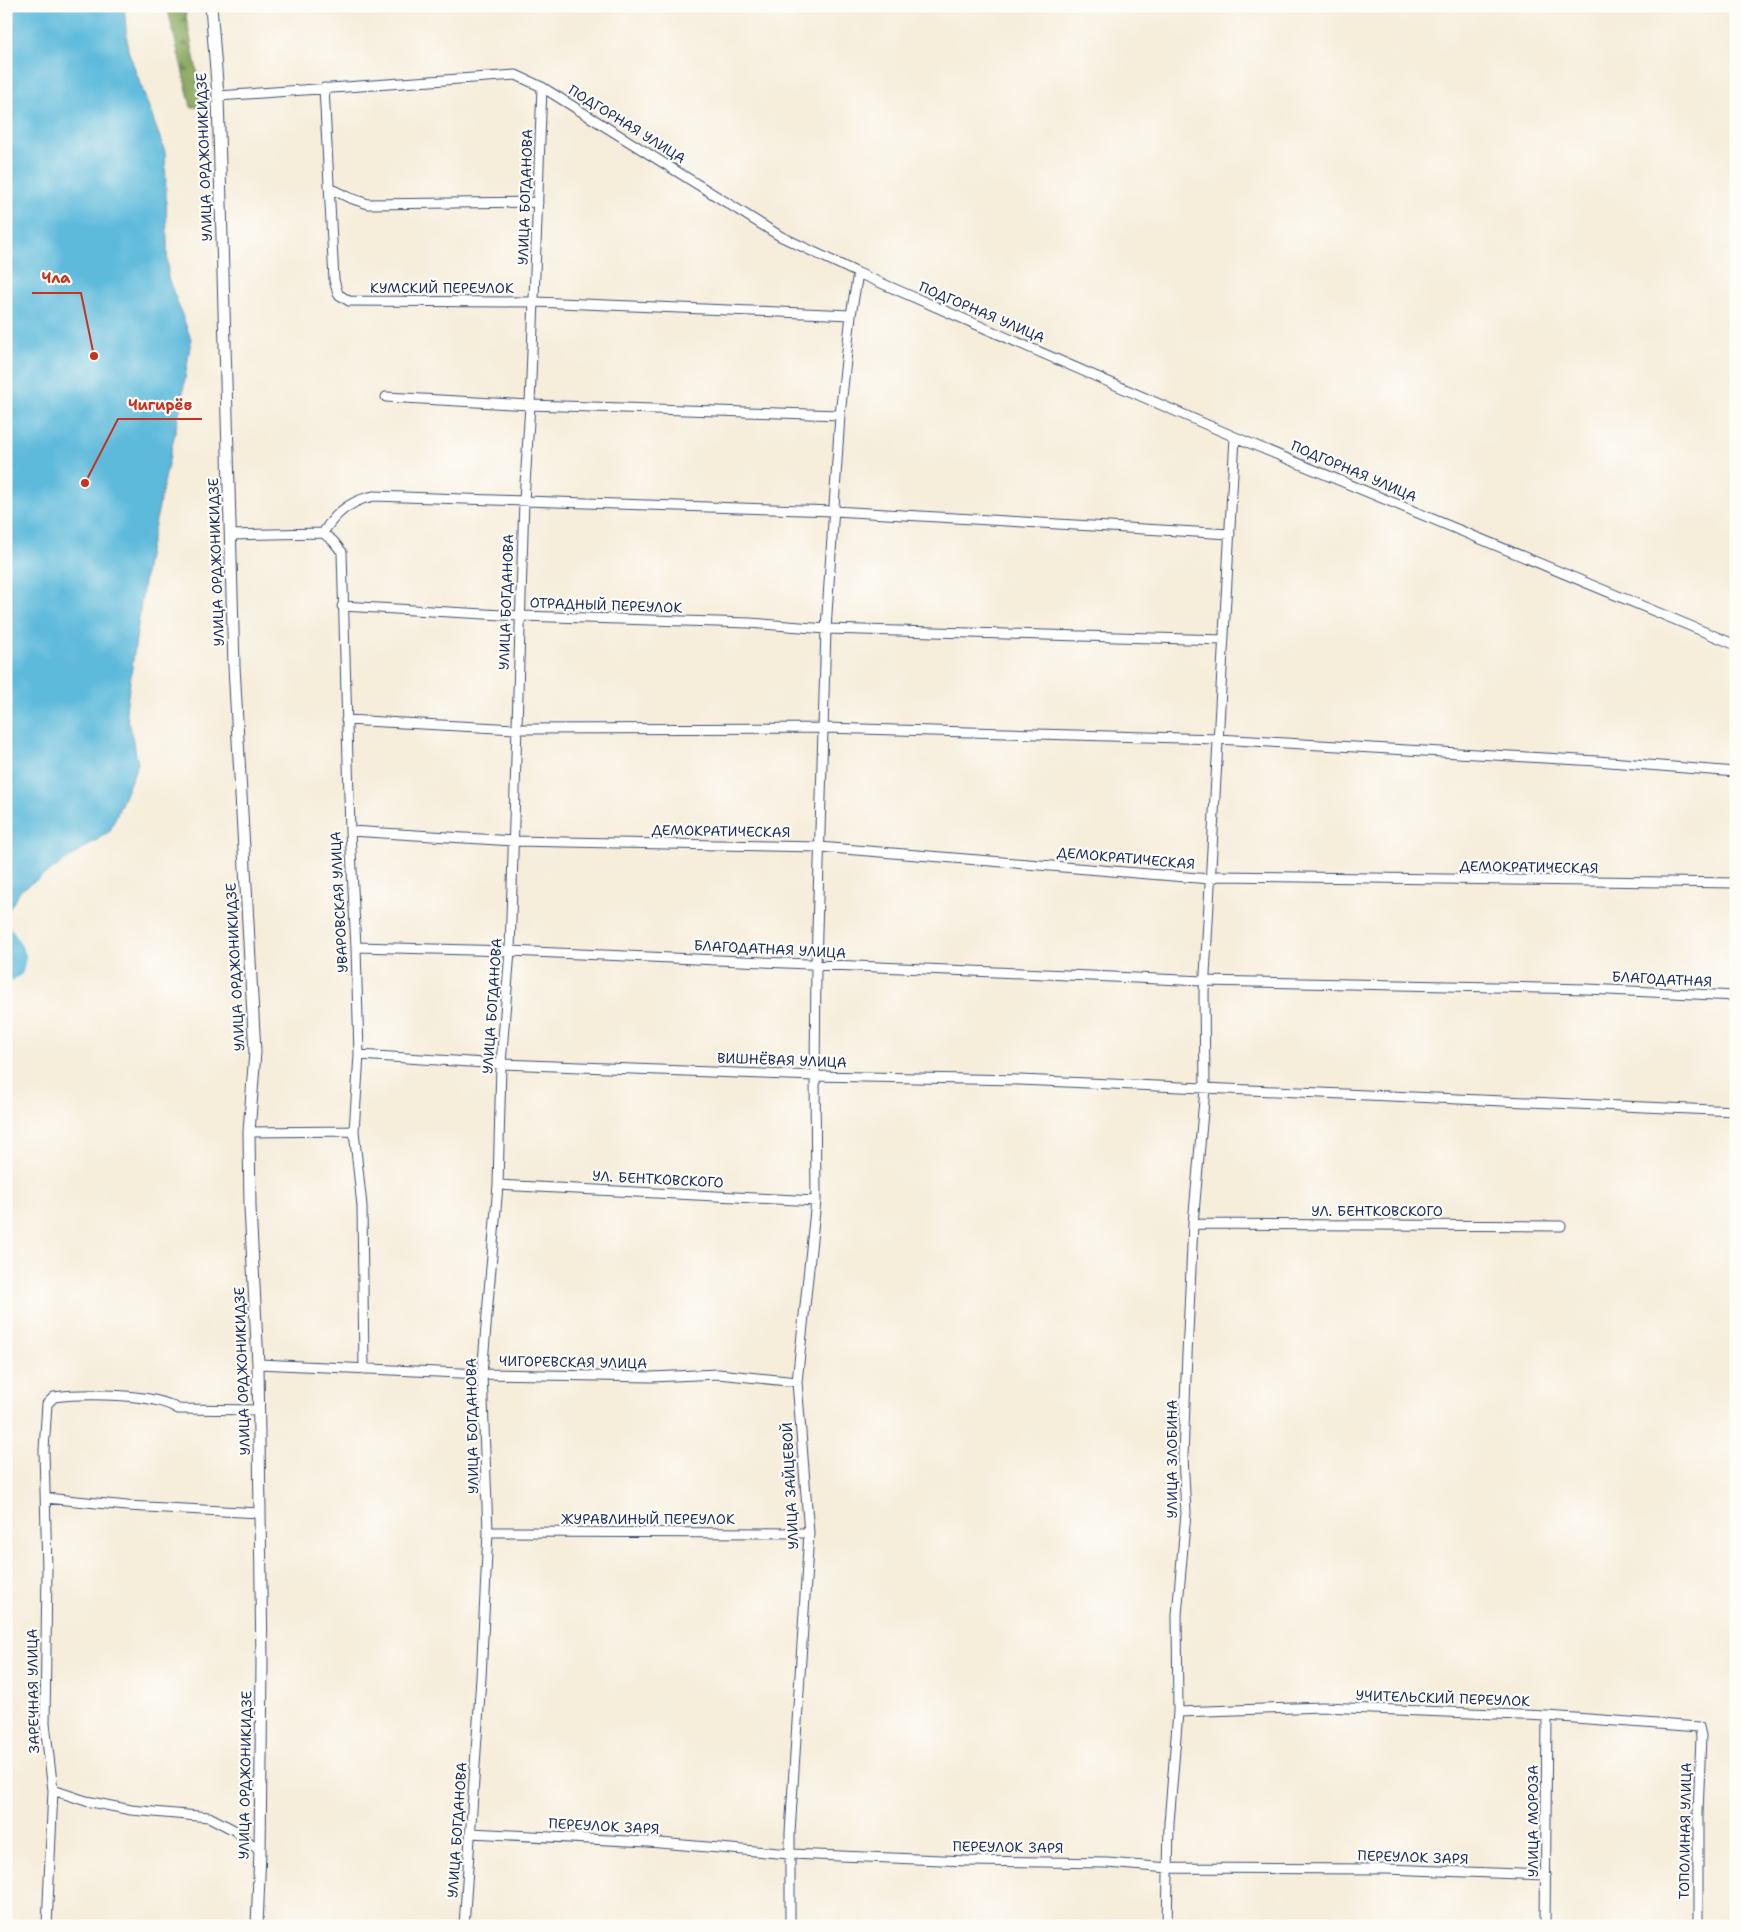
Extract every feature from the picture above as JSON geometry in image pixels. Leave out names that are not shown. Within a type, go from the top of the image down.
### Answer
[{"type":"street","name":"УЛИЦА ОРДЖОНИКИДЗЕ","points":[[211,6],[218,96],[234,666],[255,1052],[249,1132],[250,1207],[258,1364],[262,1662],[260,1851],[257,1926]]},
{"type":"street","name":"ПОДГОРНАЯ УЛИЦА","points":[[218,96],[516,75],[542,88],[780,236],[858,273],[1235,437],[1736,645]]},
{"type":"street","points":[[324,88],[329,188],[368,204],[538,202]]},
{"type":"street","name":"УЛИЦА БОГДАНОВА","points":[[464,1926],[481,1678],[488,1532],[482,1374],[498,1185],[501,1064],[510,951],[524,500],[535,302],[542,88]]},
{"type":"street","name":"КУМСКИЙ ПЕРЕУЛОК","points":[[329,188],[334,280],[338,294],[349,301],[535,302],[851,315]]},
{"type":"street","name":"УЛИЦА ЗАЙЦЕВОЙ","points":[[790,1926],[790,1854],[809,1533],[797,1382],[816,1201],[816,965],[826,629],[840,415],[851,315],[858,273]]},
{"type":"street","points":[[386,396],[530,404],[840,415]]},
{"type":"street","name":"УЛИЦА ЗЛОБИНА","points":[[1166,1926],[1169,1823],[1178,1712],[1177,1615],[1186,1513],[1183,1457],[1194,1224],[1205,1089],[1204,981],[1235,437]]},
{"type":"street","points":[[230,534],[323,533],[342,510],[359,499],[374,496],[834,511],[1230,534]]},
{"type":"street","name":"УВАРОВСКАЯ УЛИЦА","points":[[323,533],[342,552],[342,606],[359,1055],[354,1131],[362,1206],[364,1369]]},
{"type":"street","name":"ОТРАДНЫЙ ПЕРЕУЛОК","points":[[342,606],[520,616],[749,623],[826,629],[1224,640]]},
{"type":"street","points":[[346,720],[516,729],[824,728],[1218,740],[1597,761],[1736,772]]},
{"type":"street","name":"ДЕМОКРАТИЧЕСКАЯ","points":[[350,832],[514,842],[819,847],[1210,878],[1218,876],[1736,883]]},
{"type":"street","name":"БЛАГОДАТНАЯ УЛИЦА","points":[[356,947],[510,951],[1204,981]]},
{"type":"street","name":"БЛАГОДАТНАЯ","points":[[1204,981],[1587,990],[1736,996]]},
{"type":"street","name":"ВИШНЁВАЯ УЛИЦА","points":[[359,1055],[501,1064],[815,1076],[1019,1080],[1205,1089],[1355,1093],[1574,1105],[1736,1111]]},
{"type":"street","points":[[249,1132],[354,1131]]},
{"type":"street","name":"УЛ. БЕНТКОВСКОГО","points":[[498,1185],[816,1201]]},
{"type":"street","name":"УЛ. БЕНТКОВСКОГО","points":[[1194,1224],[1561,1226]]},
{"type":"street","name":"ЧИГОРЕВСКАЯ УЛИЦА","points":[[258,1364],[482,1374],[652,1376],[718,1374],[797,1382]]},
{"type":"street","name":"ЗАРЕЧНАЯ УЛИЦА","points":[[47,1926],[53,1790],[45,1724],[46,1498],[44,1450],[47,1404],[54,1396],[77,1394],[156,1400],[171,1404],[178,1409],[259,1410]]},
{"type":"street","points":[[46,1498],[127,1506],[260,1513]]},
{"type":"street","name":"ЖУРАВЛИНЫЙ ПЕРЕУЛОК","points":[[488,1532],[809,1533]]},
{"type":"street","name":"УЧИТЕЛЬСКИЙ ПЕРЕУЛОК","points":[[1178,1712],[1323,1707],[1547,1716],[1699,1727],[1701,1736]]},
{"type":"street","name":"УЛИЦА МОРОЗА","points":[[1545,1926],[1547,1716]]},
{"type":"street","name":"ТОПОЛИНАЯ УЛИЦА","points":[[1698,1926],[1698,1814],[1701,1736]]},
{"type":"street","points":[[53,1790],[86,1801],[131,1810],[209,1817],[234,1830],[260,1851]]},
{"type":"street","name":"ПЕРЕУЛОК ЗАРЯ","points":[[470,1832],[648,1842],[790,1854],[968,1861],[1107,1863],[1169,1868],[1387,1869],[1546,1875]]},
{"type":"green space","points":[[167,6],[184,6],[200,86],[199,107],[191,107]]},
{"type":"water","points":[[6,6],[124,6],[128,50],[165,152],[168,278],[191,339],[181,405],[147,561],[126,710],[138,763],[110,831],[21,890],[6,914]]},
{"type":"waterway","points":[[6,936],[17,956],[15,968],[6,974]]},
{"type":"place","name":"Чла","points":[[94,356]]},
{"type":"place","name":"Чигирёв","points":[[85,483]]}]
